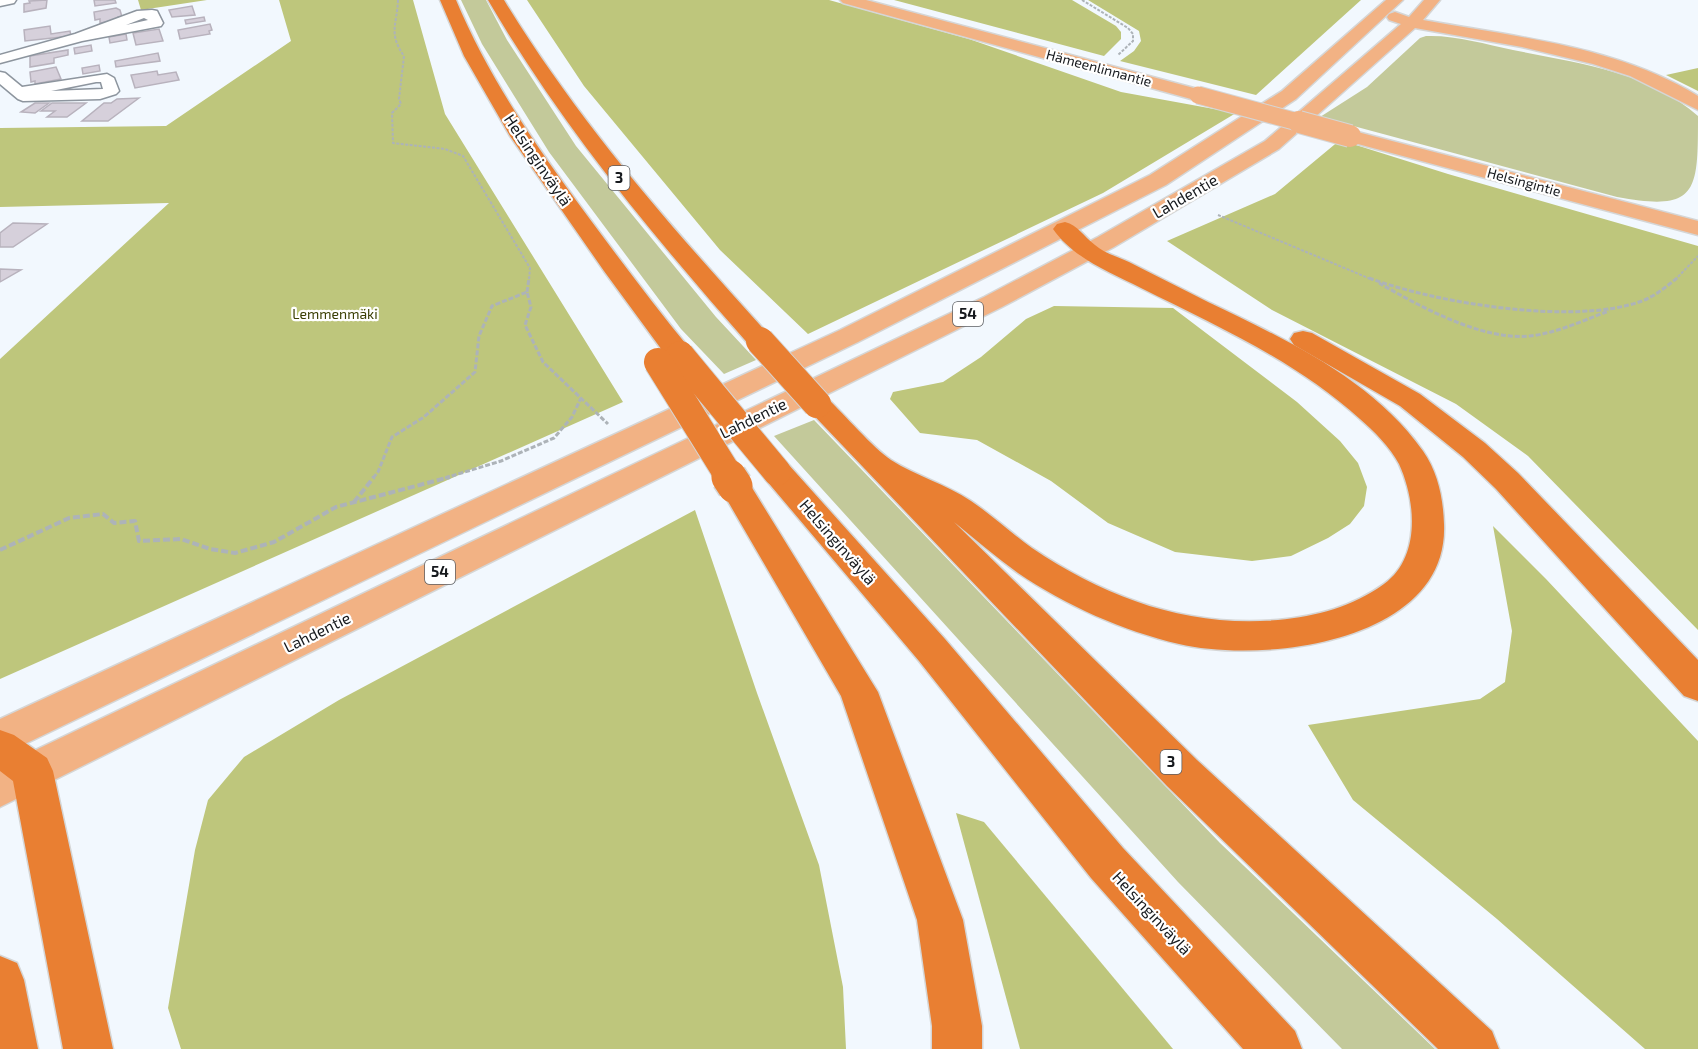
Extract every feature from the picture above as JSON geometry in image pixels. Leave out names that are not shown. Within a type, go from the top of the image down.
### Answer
[{"type":"highway","name":"Helsinginväylä","points":[[448,0],[459,30],[520,138],[644,310],[652,352],[669,359],[777,472],[932,650],[1107,863],[1277,1049]]},
{"type":"highway","name":"3","points":[[496,0],[546,81],[634,197],[817,404],[1182,773],[1474,1049]]},
{"type":"highway","points":[[878,466],[949,502],[1020,556],[1071,589],[1112,607],[1184,631],[1223,635],[1262,635],[1328,626],[1354,618],[1374,607],[1397,593],[1416,575],[1425,551],[1431,520],[1427,496],[1417,470],[1403,446],[1368,408],[1314,368],[1065,229]]},
{"type":"highway","points":[[1097,246],[1288,331],[1346,361],[1410,400],[1474,450],[1507,481],[1698,685]]},
{"type":"highway","points":[[669,359],[735,486],[859,692],[940,920],[957,1026],[957,1049]]},
{"type":"highway","points":[[11,769],[88,1049]]},
{"type":"highway","points":[[0,980],[13,1049]]},
{"type":"main road","name":"Hämeenlinnantie","points":[[848,0],[1350,136]]},
{"type":"main road","name":"Lahdentie","points":[[11,769],[993,302],[1097,246],[1272,145],[1415,20],[1432,0]]},
{"type":"main road","name":"Lahdentie","points":[[0,738],[849,336],[1065,229],[1158,180],[1233,134],[1289,95],[1388,6]]},
{"type":"main road","points":[[1388,6],[1415,20],[1629,69],[1659,81],[1698,104]]},
{"type":"main road","name":"Helsingintie","points":[[1350,136],[1698,228]]},
{"type":"street","points":[[0,2],[10,0]]},
{"type":"street","points":[[0,59],[80,37],[138,10]]},
{"type":"street","points":[[0,76],[23,96],[100,94],[111,91],[111,88],[107,78],[96,78],[19,92]]},
{"type":"path","points":[[398,0],[392,28],[396,47],[404,56],[399,99],[401,104],[393,113],[393,143],[445,149],[463,156],[530,268],[527,292],[531,307],[525,325],[543,362],[626,441]]},
{"type":"path","points":[[1082,0],[1128,28],[1133,34],[1133,41],[1128,47],[1100,69]]},
{"type":"path","points":[[1218,215],[1374,280],[1403,297],[1505,335],[1529,336],[1642,301],[1668,286],[1698,256]]},
{"type":"path","points":[[1374,280],[1494,306],[1548,310],[1612,310]]},
{"type":"path","points":[[354,502],[378,472],[392,437],[424,417],[475,372],[479,336],[492,306],[527,292]]},
{"type":"path","points":[[0,550],[69,518],[103,514],[114,523],[135,521],[140,541],[181,539],[210,549],[235,553],[274,542],[336,507],[407,490],[501,461],[554,438],[572,417],[581,398]]},
{"type":"green space","points":[[138,0],[207,0],[141,10]]},
{"type":"green space","name":"Lemmenmäki","points":[[279,0],[413,0],[445,114],[623,402],[0,679],[0,359],[169,203],[0,207],[0,128],[166,126],[291,41]]},
{"type":"green space","points":[[461,0],[486,0],[507,40],[576,146],[716,317],[756,360],[724,374],[681,329],[549,152],[482,44]]},
{"type":"green space","points":[[527,0],[829,0],[969,39],[1121,92],[1236,113],[1103,193],[808,334],[720,250],[584,86]]},
{"type":"green space","points":[[894,0],[1072,0],[1116,26],[1121,32],[1121,39],[1104,56]]},
{"type":"green space","points":[[1088,0],[1361,0],[1256,95],[1120,61],[1134,51],[1141,41],[1139,31]]},
{"type":"green space","points":[[1426,36],[1459,38],[1611,71],[1657,89],[1678,101],[1698,116],[1697,163],[1694,179],[1688,191],[1678,198],[1664,201],[1617,197],[1320,117],[1367,87],[1420,38]]},
{"type":"green space","points":[[1698,68],[1698,91],[1666,75]]},
{"type":"green space","points":[[1340,140],[1448,174],[1698,246],[1698,630],[1528,456],[1456,404],[1272,310],[1167,241],[1275,194]]},
{"type":"green space","points":[[1054,306],[1173,308],[1297,402],[1340,441],[1358,463],[1367,487],[1364,506],[1350,524],[1328,538],[1291,556],[1252,561],[1175,552],[1108,523],[1051,481],[977,440],[920,433],[890,399],[893,392],[943,382],[981,357],[1026,319]]},
{"type":"green space","points":[[814,420],[1220,843],[1435,1049],[1342,1049],[1178,882],[774,436]]},
{"type":"green space","points":[[695,510],[757,693],[819,865],[843,987],[846,1049],[181,1049],[168,1008],[195,850],[208,800],[244,757],[339,700]]},
{"type":"green space","points":[[1493,526],[1698,741],[1698,1049],[1645,1049],[1497,919],[1353,800],[1308,725],[1480,699],[1505,682],[1512,631]]},
{"type":"green space","points":[[956,813],[984,822],[1173,1049],[1020,1049]]},
{"type":"building","points":[[47,0],[46,8],[24,12],[24,4],[30,3],[29,1]]},
{"type":"building","points":[[94,0],[115,0],[116,3],[95,6]]},
{"type":"building","points":[[192,6],[195,15],[172,17],[169,10]]},
{"type":"building","points":[[116,8],[120,10],[122,17],[118,17],[118,20],[100,23],[100,19],[95,20],[94,12]]},
{"type":"building","points":[[204,17],[205,21],[186,24],[185,20]]},
{"type":"building","points":[[210,24],[212,30],[209,31],[210,34],[180,39],[178,30]]},
{"type":"building","points":[[50,26],[51,34],[70,31],[71,36],[25,41],[24,30]]},
{"type":"building","points":[[159,29],[163,41],[136,45],[133,33]]},
{"type":"building","points":[[126,34],[127,40],[110,43],[109,37]]},
{"type":"building","points":[[91,45],[92,51],[75,54],[74,48]]},
{"type":"building","points":[[68,50],[68,55],[54,58],[54,63],[30,67],[30,56]]},
{"type":"building","points":[[158,53],[160,61],[116,67],[115,61]]},
{"type":"building","points":[[99,65],[100,71],[83,74],[82,68]]},
{"type":"building","points":[[56,67],[61,79],[35,84],[35,81],[31,82],[30,72]]},
{"type":"building","points":[[157,71],[158,75],[176,72],[179,80],[135,88],[131,75]]},
{"type":"building","points":[[139,98],[108,121],[82,121],[104,103],[111,103],[117,99]]},
{"type":"building","points":[[35,103],[49,103],[35,113],[21,112]]},
{"type":"building","points":[[52,103],[86,103],[67,117],[47,117],[55,111],[41,111]]},
{"type":"building","points":[[13,223],[47,224],[13,247],[0,247],[0,233]]},
{"type":"building","points":[[0,269],[21,270],[0,282]]}]
